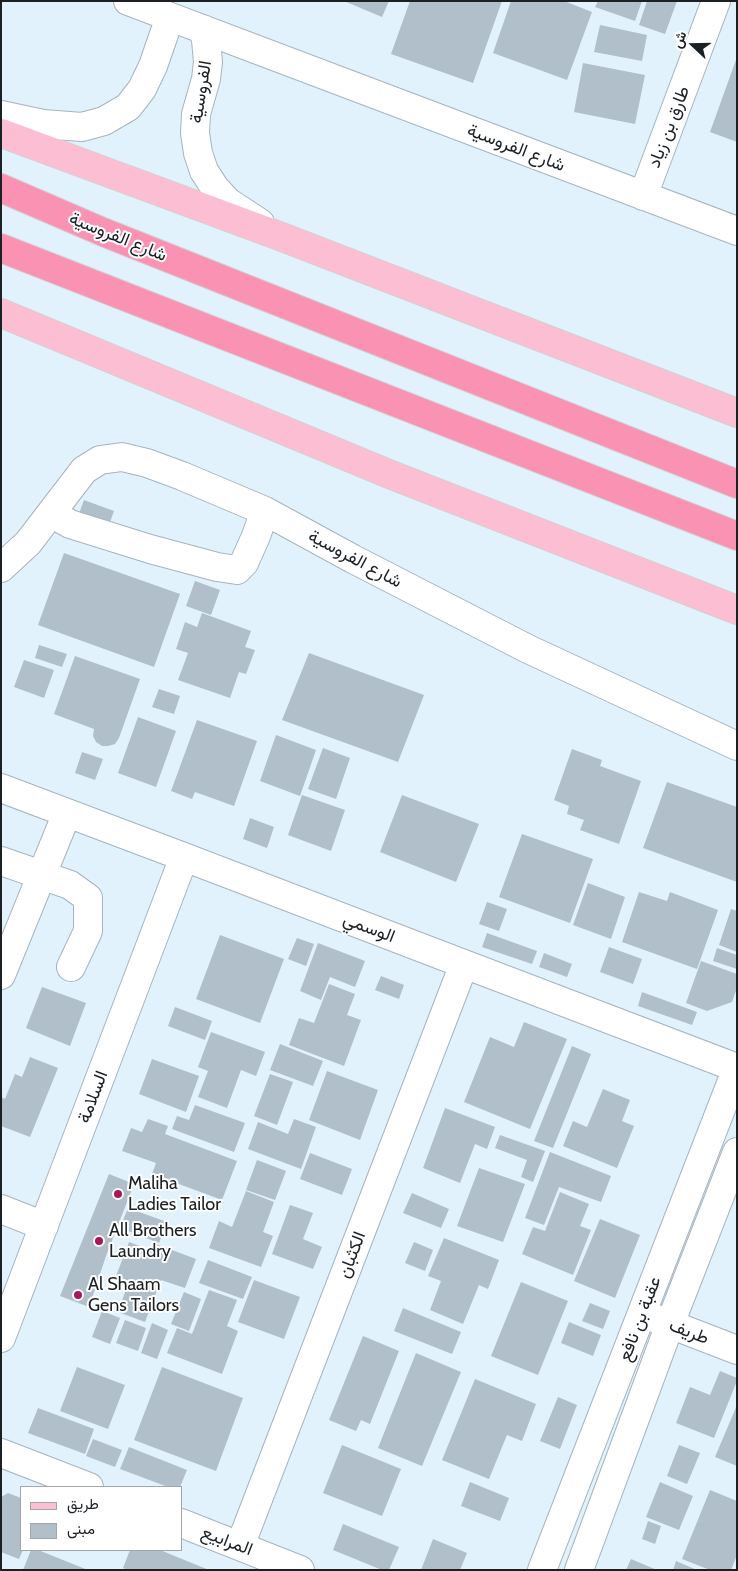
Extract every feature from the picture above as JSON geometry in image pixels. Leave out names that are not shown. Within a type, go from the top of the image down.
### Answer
[{"type":"highway","name":"شارع الفروسية","points":[[1,188],[120,238],[737,484]]},
{"type":"highway","points":[[1,248],[737,536]]},
{"type":"main road","points":[[1,133],[282,237],[737,413]]},
{"type":"main road","points":[[1,313],[389,474],[737,610]]},
{"type":"street","name":"شارع الفروسية","points":[[128,1],[737,231]]},
{"type":"street","name":"طارق بن زياد","points":[[643,196],[716,1]]},
{"type":"street","points":[[1,115],[43,124],[82,127],[104,121],[128,107],[142,89],[153,66],[170,17]]},
{"type":"street","name":"الفروسية","points":[[203,29],[208,50],[206,79],[196,114],[194,133],[204,171],[215,188],[228,202],[282,237]]},
{"type":"street","points":[[206,79],[230,60],[248,53],[260,51]]},
{"type":"street","name":"شارع الفروسية","points":[[1,568],[28,543],[84,470],[100,460],[122,457],[147,463],[265,510],[353,559],[528,649],[737,746]]},
{"type":"street","points":[[51,513],[70,524],[150,549],[217,567],[236,570],[244,563],[265,510]]},
{"type":"street","name":"الوسمي","points":[[1,788],[737,1068]]},
{"type":"street","points":[[1,975],[67,813]]},
{"type":"street","name":"السلامة","points":[[1,1338],[184,857]]},
{"type":"street","points":[[1,861],[70,885],[88,898],[88,931],[70,967]]},
{"type":"street","name":"الكثبان","points":[[240,1546],[464,964]]},
{"type":"street","name":"عقبة بن نافع","points":[[542,1570],[737,1068]]},
{"type":"street","name":"عقبة بن نافع","points":[[579,1570],[670,1324],[737,1152]]},
{"type":"street","points":[[1,1209],[44,1226]]},
{"type":"street","name":"طريف","points":[[642,1313],[737,1350]]},
{"type":"street","points":[[1,1453],[86,1486]]},
{"type":"street","name":"المرابيع","points":[[182,1523],[300,1570]]},
{"type":"building","points":[[344,1],[389,1],[382,17]]},
{"type":"building","points":[[410,1],[502,1],[473,83],[391,54]]},
{"type":"building","points":[[511,1],[564,1],[592,12],[567,80],[493,53]]},
{"type":"building","points":[[598,1],[642,1],[635,21],[595,7]]},
{"type":"building","points":[[647,1],[677,1],[665,34],[639,25]]},
{"type":"building","points":[[600,25],[647,35],[642,61],[594,52]]},
{"type":"building","points":[[737,57],[737,142],[710,132]]},
{"type":"building","points":[[583,63],[645,75],[635,124],[574,112]]},
{"type":"building","points":[[84,500],[114,511],[106,533],[76,522]]},
{"type":"building","points":[[64,553],[180,594],[154,667],[38,625]]},
{"type":"building","points":[[195,581],[220,590],[211,615],[186,606]]},
{"type":"building","points":[[202,613],[251,631],[245,647],[255,650],[246,674],[239,672],[230,698],[178,680],[188,653],[176,649],[185,622],[197,627]]},
{"type":"building","points":[[39,645],[67,654],[62,667],[35,658]]},
{"type":"building","points":[[309,653],[424,695],[398,762],[282,720]]},
{"type":"building","points":[[75,656],[140,679],[119,738],[115,744],[102,746],[96,742],[93,736],[94,729],[54,714]]},
{"type":"building","points":[[24,660],[54,670],[44,698],[14,687]]},
{"type":"building","points":[[159,689],[180,696],[174,714],[152,707]]},
{"type":"building","points":[[138,717],[176,731],[156,787],[118,773]]},
{"type":"building","points":[[197,720],[257,741],[234,806],[195,792],[192,799],[171,791]]},
{"type":"building","points":[[276,735],[316,750],[300,796],[260,781]]},
{"type":"building","points":[[323,748],[350,758],[336,799],[308,789]]},
{"type":"building","points":[[572,749],[602,760],[600,766],[641,781],[619,844],[580,830],[584,820],[567,814],[569,806],[554,800]]},
{"type":"building","points":[[82,752],[103,759],[95,780],[75,773]]},
{"type":"building","points":[[667,782],[737,807],[737,882],[643,848]]},
{"type":"building","points":[[302,795],[345,810],[331,851],[288,835]]},
{"type":"building","points":[[402,795],[479,824],[456,882],[380,852]]},
{"type":"building","points":[[250,818],[274,827],[267,848],[243,839]]},
{"type":"building","points":[[522,834],[593,859],[570,923],[499,897]]},
{"type":"building","points":[[588,883],[625,897],[611,939],[573,925]]},
{"type":"building","points":[[639,892],[667,901],[670,892],[718,910],[697,969],[622,942]]},
{"type":"building","points":[[487,902],[507,909],[499,931],[479,924]]},
{"type":"building","points":[[731,909],[737,911],[737,952],[719,945]]},
{"type":"building","points":[[487,933],[537,951],[532,964],[482,947]]},
{"type":"building","points":[[220,935],[284,959],[260,1023],[196,999]]},
{"type":"building","points":[[297,938],[314,944],[306,966],[288,959]]},
{"type":"building","points":[[318,943],[365,961],[355,987],[330,977],[321,1000],[300,991]]},
{"type":"building","points":[[609,947],[642,959],[633,984],[600,972]]},
{"type":"building","points":[[717,948],[737,955],[737,969],[713,961]]},
{"type":"building","points":[[544,953],[572,964],[567,977],[539,967]]},
{"type":"building","points":[[701,961],[737,974],[737,988],[732,1002],[707,1011],[686,1003]]},
{"type":"building","points":[[381,976],[404,985],[399,999],[375,990]]},
{"type":"building","points":[[329,984],[355,994],[347,1015],[361,1020],[344,1066],[289,1045],[299,1018],[314,1023]]},
{"type":"building","points":[[42,987],[86,1003],[70,1046],[26,1028]]},
{"type":"building","points":[[642,992],[697,1012],[692,1025],[638,1006]]},
{"type":"building","points":[[175,1007],[212,1021],[205,1040],[168,1026]]},
{"type":"building","points":[[524,1022],[567,1039],[530,1129],[464,1102],[490,1037],[514,1047]]},
{"type":"building","points":[[211,1032],[265,1052],[256,1076],[241,1070],[227,1108],[198,1097],[208,1071],[198,1067]]},
{"type":"building","points":[[280,1044],[323,1061],[313,1086],[270,1070]]},
{"type":"building","points":[[572,1046],[591,1054],[553,1148],[534,1141]]},
{"type":"building","points":[[30,1057],[58,1068],[30,1137],[1,1126],[1,1097],[5,1099],[15,1074],[22,1077]]},
{"type":"building","points":[[152,1059],[199,1076],[186,1112],[139,1094]]},
{"type":"building","points":[[327,1071],[378,1090],[360,1140],[309,1120]]},
{"type":"building","points":[[270,1074],[293,1082],[277,1125],[254,1116]]},
{"type":"building","points":[[603,1089],[630,1100],[622,1121],[634,1126],[617,1168],[563,1146],[573,1121],[587,1127]]},
{"type":"building","points":[[195,1105],[245,1123],[234,1152],[172,1129],[177,1116],[189,1120]]},
{"type":"building","points":[[445,1108],[495,1127],[487,1149],[475,1144],[460,1183],[423,1168]]},
{"type":"building","points":[[148,1119],[168,1126],[165,1134],[237,1161],[222,1200],[152,1174],[156,1163],[122,1151],[131,1128],[142,1132]]},
{"type":"building","points":[[294,1119],[316,1127],[301,1169],[248,1149],[258,1122],[288,1134]]},
{"type":"building","points":[[500,1135],[545,1151],[533,1182],[521,1177],[527,1160],[495,1148]]},
{"type":"building","points":[[550,1152],[611,1176],[601,1202],[559,1187],[544,1225],[525,1218]]},
{"type":"building","points":[[310,1153],[352,1169],[342,1195],[300,1179]]},
{"type":"building","points":[[257,1160],[286,1171],[275,1200],[246,1190]]},
{"type":"building","points":[[479,1168],[525,1184],[503,1242],[457,1226]]},
{"type":"building","points":[[109,1174],[134,1184],[106,1256],[89,1307],[60,1296]]},
{"type":"building","points":[[246,1191],[274,1202],[263,1232],[273,1236],[261,1267],[209,1248],[219,1221],[232,1227]]},
{"type":"building","points":[[560,1192],[589,1204],[580,1226],[591,1230],[573,1275],[522,1254],[533,1227],[545,1231]]},
{"type":"building","points":[[412,1193],[449,1209],[441,1228],[403,1213]]},
{"type":"building","points":[[290,1205],[313,1213],[303,1239],[322,1247],[313,1269],[272,1254]]},
{"type":"building","points":[[128,1208],[167,1222],[159,1243],[120,1228]]},
{"type":"building","points":[[600,1219],[640,1235],[615,1298],[574,1281]]},
{"type":"building","points":[[444,1238],[499,1260],[488,1289],[479,1285],[463,1324],[430,1310],[441,1281],[428,1276]]},
{"type":"building","points":[[129,1242],[153,1251],[156,1244],[196,1259],[185,1288],[161,1280],[145,1322],[118,1312],[129,1281],[116,1276]]},
{"type":"building","points":[[414,1242],[433,1250],[425,1271],[405,1263]]},
{"type":"building","points":[[208,1260],[252,1277],[243,1299],[199,1283]]},
{"type":"building","points":[[254,1280],[300,1297],[284,1339],[238,1322]]},
{"type":"building","points":[[521,1282],[568,1301],[538,1375],[491,1356]]},
{"type":"building","points":[[209,1290],[237,1300],[227,1326],[238,1331],[222,1374],[167,1353],[177,1328],[192,1334]]},
{"type":"building","points":[[184,1292],[201,1299],[189,1331],[171,1324]]},
{"type":"building","points":[[590,1303],[610,1311],[603,1329],[582,1321]]},
{"type":"building","points":[[403,1308],[461,1332],[452,1354],[394,1331]]},
{"type":"building","points":[[102,1311],[120,1318],[110,1344],[92,1337]]},
{"type":"building","points":[[125,1320],[146,1328],[138,1351],[116,1343]]},
{"type":"building","points":[[569,1322],[601,1335],[593,1356],[561,1343]]},
{"type":"building","points":[[152,1323],[168,1330],[157,1359],[141,1353]]},
{"type":"building","points":[[363,1336],[399,1351],[370,1424],[361,1420],[356,1431],[329,1420]]},
{"type":"building","points":[[416,1353],[461,1372],[422,1466],[378,1448]]},
{"type":"building","points":[[77,1367],[125,1385],[108,1429],[60,1411]]},
{"type":"building","points":[[162,1367],[243,1398],[216,1471],[134,1440]]},
{"type":"building","points":[[720,1371],[737,1378],[737,1381],[714,1438],[676,1423],[690,1387],[710,1395]]},
{"type":"building","points":[[475,1379],[536,1404],[522,1441],[507,1435],[489,1479],[442,1460]]},
{"type":"building","points":[[558,1397],[577,1405],[560,1449],[540,1441]]},
{"type":"building","points":[[737,1405],[737,1466],[715,1457]]},
{"type":"building","points":[[38,1408],[94,1429],[85,1454],[28,1433]]},
{"type":"building","points":[[93,1439],[122,1450],[115,1467],[86,1456]]},
{"type":"building","points":[[342,1445],[401,1469],[382,1516],[323,1493]]},
{"type":"building","points":[[679,1445],[700,1453],[687,1484],[667,1476]]},
{"type":"building","points":[[129,1447],[187,1470],[180,1486],[165,1486],[120,1469]]},
{"type":"building","points":[[470,1482],[509,1498],[500,1521],[461,1506]]},
{"type":"building","points":[[660,1482],[693,1496],[679,1530],[646,1517]]},
{"type":"building","points":[[710,1490],[737,1501],[737,1555],[731,1570],[710,1570],[682,1559]]},
{"type":"building","points":[[8,1493],[20,1498],[20,1551],[23,1551],[19,1559],[1,1552],[1,1497]]},
{"type":"building","points":[[648,1521],[661,1526],[655,1544],[642,1539]]},
{"type":"building","points":[[343,1524],[399,1547],[389,1570],[382,1570],[333,1550]]},
{"type":"building","points":[[433,1539],[467,1553],[460,1570],[421,1570]]},
{"type":"building","points":[[31,1551],[40,1551],[88,1570],[23,1570]]},
{"type":"building","points":[[130,1551],[162,1551],[209,1570],[128,1570],[123,1568]]},
{"type":"building","points":[[631,1559],[657,1570],[626,1570]]},
{"type":"building","points":[[676,1561],[697,1570],[673,1570]]},
{"type":"place","name":"Maliha Ladies Tailor","points":[[118,1194]]},
{"type":"place","name":"All Brothers Laundry","points":[[99,1241]]},
{"type":"place","name":"Al Shaam Gens Tailors","points":[[78,1295]]}]
